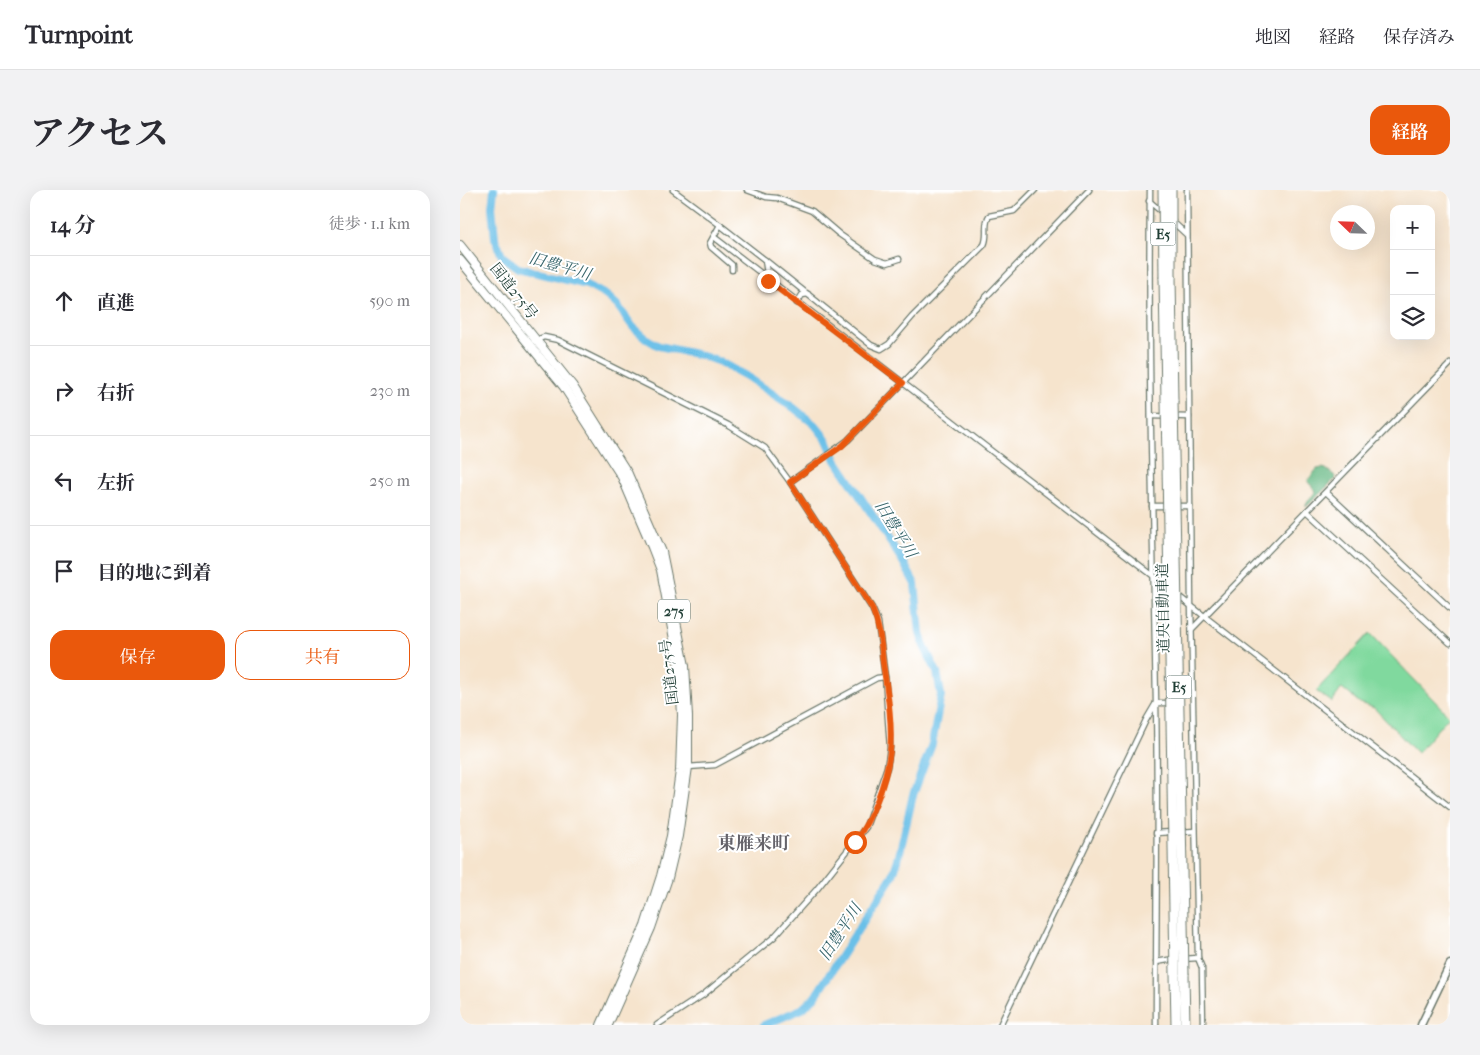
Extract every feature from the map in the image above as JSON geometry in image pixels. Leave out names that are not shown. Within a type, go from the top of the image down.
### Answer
[{"type":"highway","name":"道央自動車道","points":[[1163,190],[1168,277],[1179,974],[1176,1025]]},
{"type":"highway","name":"道央自動車道","points":[[1168,277],[1171,190]]},
{"type":"highway","name":"国道275号","points":[[460,245],[564,387],[622,476],[661,570],[678,666],[682,715],[680,771],[671,836],[661,876],[645,926],[601,1025]]},
{"type":"highway","name":"国道275号","points":[[460,260],[572,385],[628,474],[662,552],[685,666],[688,716],[688,767],[678,836],[668,878],[651,928],[608,1025]]},
{"type":"highway","name":"道央自動車道","points":[[1179,974],[1185,1025]]},
{"type":"main road","points":[[1421,1025],[1450,964]]},
{"type":"street","points":[[673,190],[871,345],[881,349],[889,344],[912,317],[984,244],[987,236],[986,223],[989,216],[1014,211],[1035,190]]},
{"type":"street","points":[[747,190],[751,193],[777,198],[812,211],[839,234],[874,259],[887,262],[898,259]]},
{"type":"street","points":[[790,482],[842,446],[1089,190]]},
{"type":"street","points":[[1150,190],[1152,506],[1156,703],[1156,1025]]},
{"type":"street","points":[[1187,190],[1192,702],[1198,958],[1202,968],[1203,1025]]},
{"type":"street","points":[[1150,201],[1187,235]]},
{"type":"street","points":[[720,225],[710,243],[712,249],[732,265],[732,270]]},
{"type":"street","points":[[714,237],[768,281],[1206,616],[1450,807]]},
{"type":"street","points":[[764,260],[768,281]]},
{"type":"street","points":[[797,302],[802,295],[808,294]]},
{"type":"street","points":[[532,342],[544,337],[558,340],[728,425],[765,448],[790,482],[872,608],[878,622],[885,677],[890,748],[887,767],[866,827],[817,890],[774,937],[703,994],[657,1025]]},
{"type":"street","points":[[1192,629],[1450,364]]},
{"type":"street","points":[[1151,416],[1189,417]]},
{"type":"street","points":[[1326,492],[1450,608]]},
{"type":"street","points":[[1152,506],[1190,506]]},
{"type":"street","points":[[1307,511],[1375,576],[1450,643]]},
{"type":"street","points":[[688,767],[715,765],[877,678],[885,677]]},
{"type":"street","points":[[1156,703],[1192,702]]},
{"type":"street","points":[[1000,1025],[1146,720],[1156,703]]},
{"type":"street","points":[[1156,833],[1195,831]]},
{"type":"street","points":[[1156,962],[1166,959],[1198,958]]},
{"type":"green space","points":[[1322,468],[1335,476],[1335,479],[1306,507],[1306,504],[1316,491],[1308,480],[1317,469]]},
{"type":"green space","points":[[1370,633],[1449,716],[1417,753],[1374,708],[1360,703],[1342,688],[1332,702],[1316,691]]},
{"type":"waterway","name":"旧豊平川","points":[[494,190],[492,207],[495,238],[502,256],[518,268],[587,285],[607,296],[617,305],[633,327],[647,339],[659,346],[700,355],[720,362],[746,376],[794,408],[815,425],[827,440],[836,460],[902,560],[915,584],[920,633],[924,646],[937,672],[941,695],[932,744],[913,795],[893,875],[815,997],[802,1009],[764,1025]]},
{"type":"district","name":"東雁来町","points":[[754,843]]},
{"type":"route","points":[[768,281],[903,383],[842,446],[790,482],[872,608],[878,622],[885,677],[890,748],[887,767],[873,809],[866,827],[855,842]]}]
